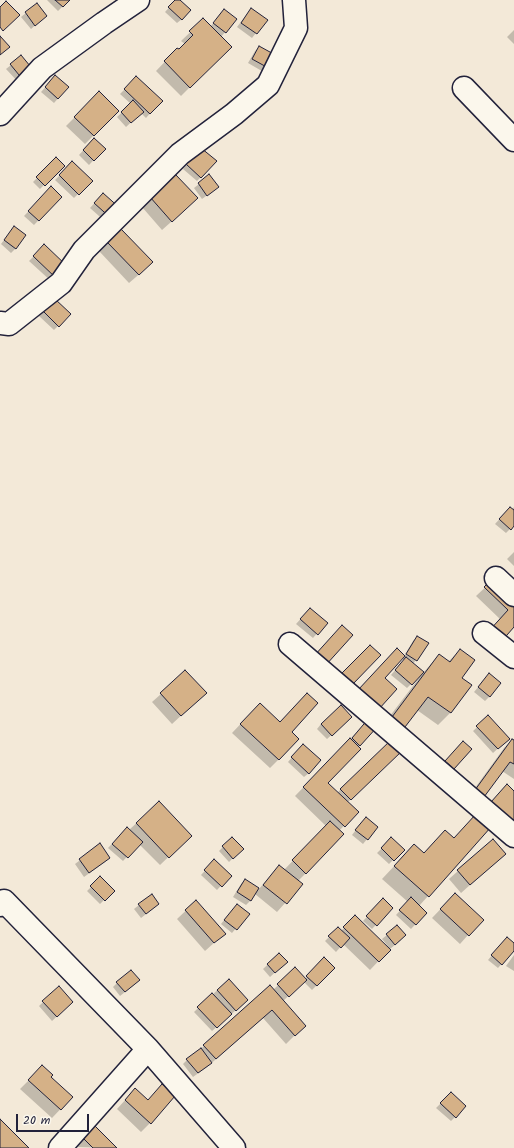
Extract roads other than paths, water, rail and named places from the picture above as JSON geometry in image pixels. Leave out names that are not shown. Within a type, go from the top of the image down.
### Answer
[{"type":"street","points":[[0,114],[42,68],[138,0]]},
{"type":"street","points":[[0,323],[9,324],[62,283],[84,250],[180,154],[234,114],[268,85],[296,28],[294,0]]},
{"type":"street","points":[[464,88],[514,140]]},
{"type":"street","points":[[496,578],[514,595]]},
{"type":"street","points":[[484,633],[514,657]]},
{"type":"street","points":[[290,644],[514,836]]},
{"type":"street","points":[[0,905],[4,901],[148,1049],[234,1148]]},
{"type":"street","points":[[60,1148],[148,1049]]}]
